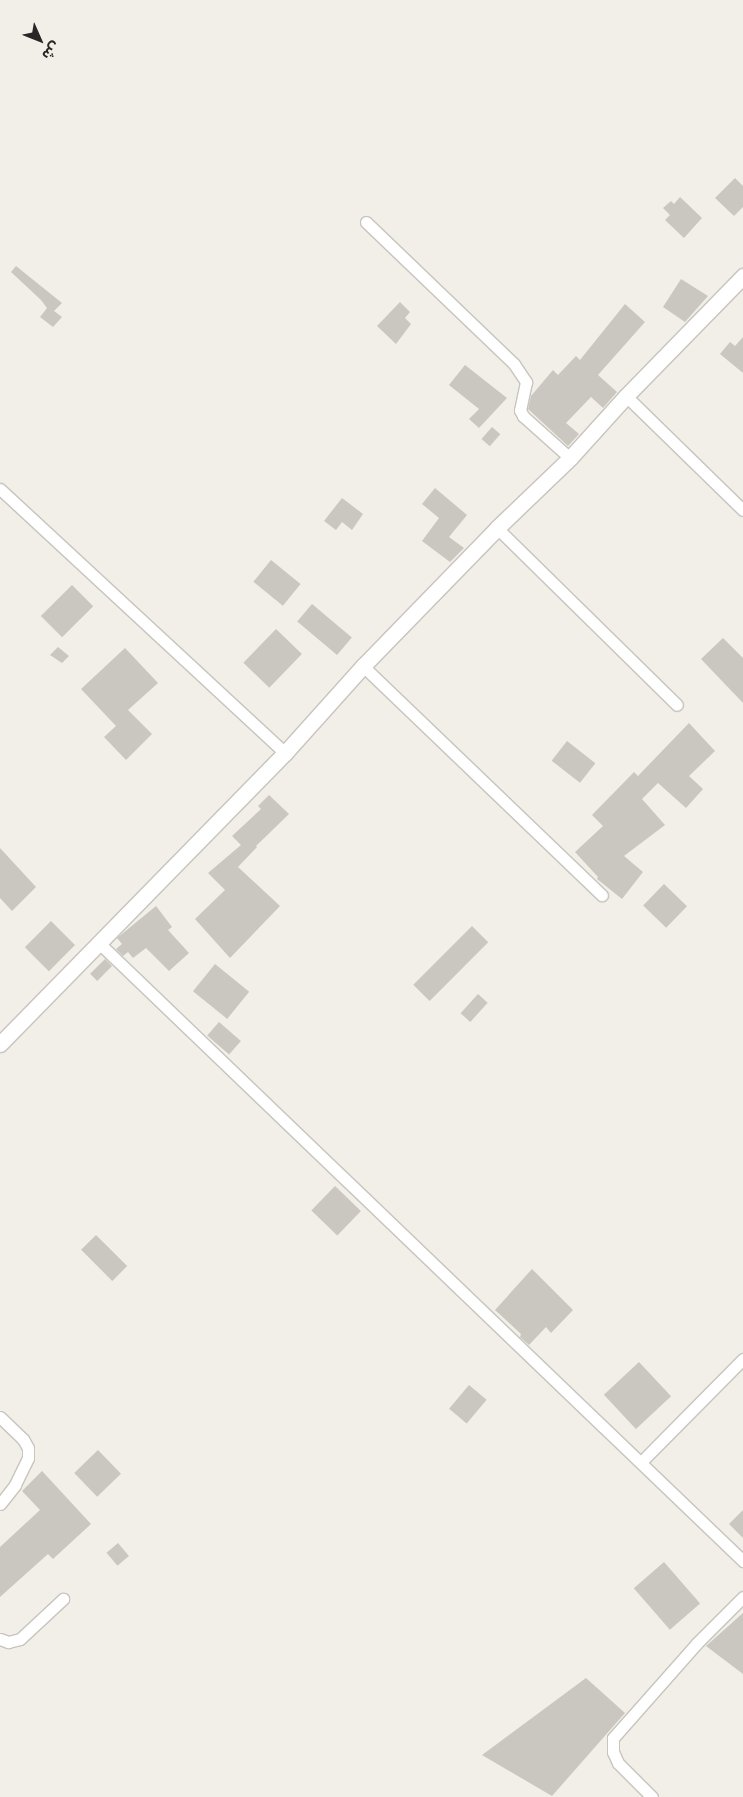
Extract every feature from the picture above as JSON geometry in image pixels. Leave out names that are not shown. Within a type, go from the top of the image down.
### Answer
[{"type":"street","points":[[366,222],[514,364],[526,382],[520,410],[523,416],[570,458]]},
{"type":"street","points":[[0,1044],[285,753],[363,666],[497,528],[570,458],[626,396],[743,276]]},
{"type":"street","points":[[626,396],[743,510]]},
{"type":"street","points":[[0,489],[285,753]]},
{"type":"street","points":[[497,528],[677,704]]},
{"type":"street","points":[[363,666],[602,895]]},
{"type":"street","points":[[99,943],[642,1461],[743,1560]]},
{"type":"street","points":[[642,1461],[743,1359]]},
{"type":"street","points":[[0,1417],[23,1439],[28,1448],[28,1458],[15,1485],[0,1504]]},
{"type":"street","points":[[652,1797],[618,1763],[613,1752],[613,1738],[696,1643],[743,1597]]},
{"type":"street","points":[[0,1639],[8,1642],[20,1639],[63,1599]]},
{"type":"building","points":[[735,178],[743,186],[743,207],[734,216],[715,198]]},
{"type":"building","points":[[680,197],[702,218],[684,238],[665,220],[670,215],[663,208],[671,201],[674,204]]},
{"type":"building","points":[[16,266],[62,303],[54,311],[62,317],[53,327],[40,317],[47,308],[41,300],[11,272]]},
{"type":"building","points":[[681,279],[708,296],[685,322],[663,307]]},
{"type":"building","points":[[400,302],[410,312],[405,318],[411,324],[396,344],[377,326]]},
{"type":"building","points":[[625,304],[645,322],[598,375],[617,392],[603,408],[591,397],[566,423],[579,434],[568,446],[528,409],[531,396],[553,370],[558,375],[576,356],[580,360]]},
{"type":"building","points":[[743,337],[743,373],[720,354],[730,342],[735,346]]},
{"type":"building","points":[[465,365],[507,398],[479,428],[469,419],[479,409],[449,385]]},
{"type":"building","points":[[492,427],[500,434],[490,446],[482,439]]},
{"type":"building","points":[[435,488],[467,515],[449,537],[464,548],[450,562],[422,541],[439,518],[422,504]]},
{"type":"building","points":[[342,498],[363,514],[352,530],[342,522],[336,530],[324,521]]},
{"type":"building","points":[[271,560],[301,584],[283,606],[253,582]]},
{"type":"building","points":[[72,585],[93,606],[62,637],[41,616]]},
{"type":"building","points":[[312,604],[352,637],[337,655],[297,622]]},
{"type":"building","points":[[276,629],[302,654],[269,688],[243,663]]},
{"type":"building","points":[[723,638],[743,658],[743,703],[701,659]]},
{"type":"building","points":[[58,647],[69,656],[62,663],[50,655]]},
{"type":"building","points":[[125,648],[158,683],[128,710],[152,734],[126,760],[104,737],[116,726],[81,689]]},
{"type":"building","points":[[689,723],[715,751],[689,776],[703,789],[686,808],[658,783],[642,799],[665,825],[624,856],[643,872],[622,899],[597,879],[598,877],[575,852],[603,826],[592,815],[634,772],[638,776]]},
{"type":"building","points":[[567,741],[595,763],[580,783],[552,761]]},
{"type":"building","points":[[269,795],[289,814],[256,846],[238,867],[280,906],[230,958],[195,919],[225,890],[208,873],[241,845],[232,836],[261,809],[258,806]]},
{"type":"building","points":[[0,848],[36,887],[12,911],[0,898]]},
{"type":"building","points":[[664,884],[687,906],[666,928],[643,906]]},
{"type":"building","points":[[156,906],[172,927],[168,930],[189,953],[169,971],[146,948],[133,958],[128,952],[123,956],[116,949],[122,944],[117,938]]},
{"type":"building","points":[[51,921],[75,945],[49,971],[25,947]]},
{"type":"building","points":[[472,926],[488,942],[430,1001],[413,985]]},
{"type":"building","points":[[105,959],[112,966],[97,981],[90,974]]},
{"type":"building","points":[[215,964],[249,992],[227,1019],[193,991]]},
{"type":"building","points":[[478,994],[488,1003],[470,1022],[461,1013]]},
{"type":"building","points":[[219,1022],[241,1041],[229,1055],[207,1036]]},
{"type":"building","points":[[335,1186],[361,1211],[337,1235],[311,1210]]},
{"type":"building","points":[[96,1235],[127,1266],[112,1281],[81,1250]]},
{"type":"building","points":[[532,1269],[573,1310],[551,1333],[546,1327],[529,1345],[520,1337],[521,1334],[495,1310]]},
{"type":"building","points":[[639,1362],[671,1396],[636,1429],[604,1395]]},
{"type":"building","points":[[469,1385],[487,1400],[467,1424],[449,1409]]},
{"type":"building","points":[[98,1450],[121,1474],[97,1497],[74,1473]]},
{"type":"building","points":[[42,1471],[91,1524],[53,1559],[48,1554],[0,1597],[0,1547],[40,1510],[22,1491]]},
{"type":"building","points":[[743,1510],[743,1538],[729,1524]]},
{"type":"building","points":[[118,1543],[129,1556],[117,1566],[107,1553]]},
{"type":"building","points":[[664,1562],[700,1604],[670,1630],[634,1588]]},
{"type":"building","points":[[743,1613],[743,1674],[706,1646]]},
{"type":"building","points":[[586,1678],[625,1713],[552,1796],[482,1755]]}]
